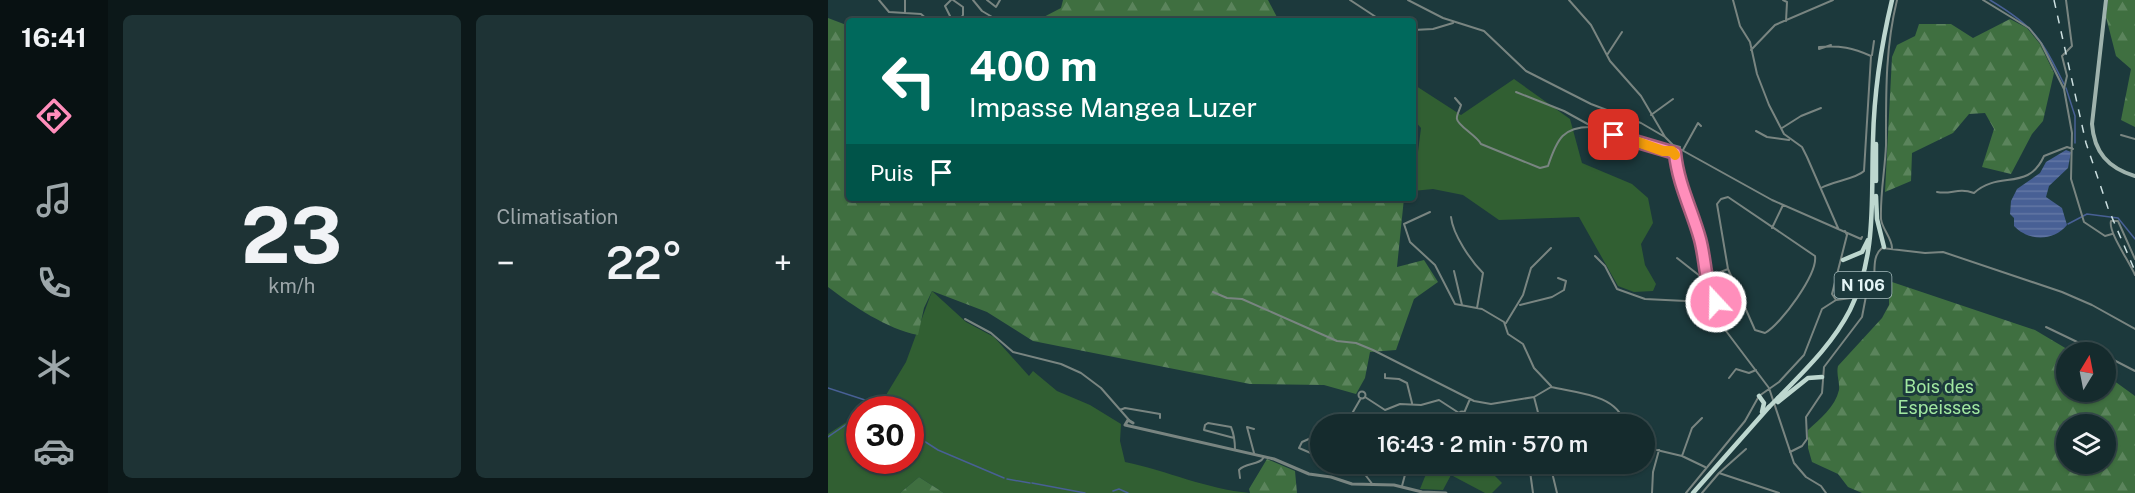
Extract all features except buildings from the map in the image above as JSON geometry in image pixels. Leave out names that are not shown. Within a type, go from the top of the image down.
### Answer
[{"type":"main road","name":"N 106","points":[[1695,493],[1823,350],[1848,313],[1863,276],[1872,220],[1875,103],[1882,46],[1892,0]]},
{"type":"main road","points":[[2106,0],[2092,124],[2093,140],[2097,150],[2110,165],[2135,176]]},
{"type":"main road","name":"N 106","points":[[1778,400],[1831,344],[1855,305],[1871,252],[1876,196],[1875,103]]},
{"type":"main road","points":[[1876,196],[1877,219],[1884,247]]},
{"type":"main road","points":[[1843,260],[1864,250],[1872,220]]},
{"type":"main road","points":[[1778,400],[1808,378],[1822,377]]},
{"type":"main road","points":[[1737,441],[1762,411],[1764,403],[1759,396]]},
{"type":"main road","name":"N 106","points":[[1695,493],[1737,441],[1770,409]]},
{"type":"street","points":[[879,0],[889,12],[921,14],[926,18]]},
{"type":"street","points":[[905,0],[905,13]]},
{"type":"street","points":[[951,18],[945,6],[952,0],[963,7],[962,18]]},
{"type":"street","points":[[973,0],[982,11],[995,18]]},
{"type":"street","points":[[987,0],[996,7]]},
{"type":"street","points":[[993,16],[1000,0]]},
{"type":"street","points":[[1350,0],[1375,18]]},
{"type":"street","points":[[1408,0],[1453,23]]},
{"type":"street","points":[[1569,0],[1591,25],[1607,55],[1641,96],[1665,137],[1673,145],[1679,146],[1702,163],[1783,205],[1861,239],[1862,237]]},
{"type":"street","points":[[1733,0],[1769,105],[1789,140]]},
{"type":"street","points":[[1751,51],[1775,25],[1833,0]]},
{"type":"street","points":[[1892,248],[1882,227],[1881,209],[1886,146],[1885,72],[1889,36],[1897,0]]},
{"type":"street","points":[[1983,0],[2029,28],[2041,43],[2064,89],[2073,149],[2071,179],[2084,222],[2105,236],[2112,234]]},
{"type":"street","points":[[2064,89],[2067,76],[2062,56],[2072,46],[2066,0]]},
{"type":"street","points":[[1786,1],[1786,21]]},
{"type":"street","points":[[1416,30],[1433,29],[1461,22],[1487,33],[1526,71],[1591,104],[1641,123],[1665,137]]},
{"type":"street","points":[[1607,55],[1622,32]]},
{"type":"street","points":[[1821,188],[1838,179],[1861,174],[1864,171],[1874,40]]},
{"type":"street","points":[[1831,45],[1854,48],[1871,56]]},
{"type":"street","points":[[1516,92],[1564,111],[1593,127],[1655,149],[1673,152],[1682,150],[1698,123],[1701,126]]},
{"type":"street","points":[[1455,98],[1461,105],[1458,122],[1476,136],[1481,144],[1540,168],[1548,166],[1562,134],[1577,127],[1593,127]]},
{"type":"street","points":[[1651,115],[1674,99]]},
{"type":"street","points":[[1782,128],[1801,116],[1821,108]]},
{"type":"street","points":[[1756,131],[1767,137],[1789,140],[1802,147],[1839,228]]},
{"type":"street","points":[[2121,135],[2135,139]]},
{"type":"street","points":[[1673,145],[1683,195],[1701,242],[1706,279],[1718,307],[1722,328],[1769,388],[1790,452],[1799,470],[1821,486],[1826,493]]},
{"type":"street","points":[[1937,192],[1943,194],[1961,188],[1974,194],[1983,185],[2000,180],[2027,178],[2038,171],[2044,156],[2067,147],[2073,149]]},
{"type":"street","points":[[1721,199],[1734,200],[1772,228],[1812,252],[1816,261],[1803,290],[1769,331],[1761,333],[1755,330],[1728,269],[1717,211],[1717,204],[1721,199]]},
{"type":"street","points":[[1772,228],[1783,205]]},
{"type":"street","points":[[1430,212],[1404,226],[1410,242],[1435,265],[1450,299],[1455,304],[1477,308],[1495,315],[1505,324],[1508,334],[1523,344],[1534,368],[1551,387],[1600,399],[1618,410],[1620,414]]},
{"type":"street","points":[[1451,217],[1477,268],[1483,273],[1477,308]]},
{"type":"street","points":[[2135,259],[2115,219],[2109,224],[2112,234],[2122,247],[2135,275]]},
{"type":"street","points":[[1836,300],[1833,289],[1843,260],[1847,235],[1845,231]]},
{"type":"street","points":[[1790,452],[1802,446],[1807,439],[1806,417],[1822,393],[1824,367],[1862,317],[1866,296],[1873,288],[1877,253],[1884,247],[1954,254],[2092,305],[2135,329]]},
{"type":"street","points":[[1505,324],[1517,307],[1527,286],[1531,268],[1551,248]]},
{"type":"street","points":[[1595,256],[1605,266],[1617,289],[1645,299],[1686,301],[1695,309],[1719,319]]},
{"type":"street","points":[[1677,258],[1706,279]]},
{"type":"street","points":[[1706,279],[1728,269]]},
{"type":"street","points":[[1454,271],[1462,305]]},
{"type":"street","points":[[1517,307],[1552,297],[1564,290],[1566,281],[1558,278]]},
{"type":"street","points":[[1213,292],[1227,298],[1242,299],[1337,341],[1356,344],[1372,350],[1484,404],[1534,397],[1551,387]]},
{"type":"street","points":[[1686,493],[1705,467],[1745,422],[1759,396],[1782,379],[1804,355],[1822,309],[1836,300],[1866,296]]},
{"type":"street","points":[[965,319],[991,333],[1017,354],[1061,364],[1081,373],[1101,388],[1134,426]]},
{"type":"street","points":[[2046,327],[2077,342]]},
{"type":"street","points":[[2116,361],[2135,371]]},
{"type":"street","points":[[1730,378],[1736,369],[1749,373],[1756,370]]},
{"type":"street","points":[[1385,374],[1385,378],[1399,379],[1407,383],[1412,403]]},
{"type":"street","points":[[1352,414],[1363,397],[1385,410],[1412,403],[1421,405],[1439,400],[1459,413],[1464,413],[1470,399]]},
{"type":"street","points":[[1534,397],[1538,414]]},
{"type":"street","points":[[1120,410],[1125,408],[1160,414],[1160,418]]},
{"type":"street","points":[[1682,456],[1692,428],[1702,418]]},
{"type":"street","points":[[1127,419],[1126,427],[1134,426],[1277,460],[1309,474],[1402,486],[1422,492],[1446,493]]},
{"type":"street","points":[[1234,438],[1210,434],[1204,430],[1205,425],[1208,423],[1231,428],[1234,438],[1235,450]]},
{"type":"street","points":[[1254,429],[1247,428],[1254,456]]},
{"type":"street","points":[[1310,438],[1302,442],[1299,448],[1310,453]]},
{"type":"street","points":[[1655,449],[1682,456],[1705,467]]},
{"type":"street","points":[[1702,493],[1719,473],[1746,449]]},
{"type":"street","points":[[1652,493],[1653,472],[1659,450]]},
{"type":"street","points":[[1240,478],[1239,471],[1243,466],[1260,462],[1264,457]]},
{"type":"street","points":[[1719,473],[1779,493]]},
{"type":"street","points":[[1366,474],[1369,483]]},
{"type":"street","points":[[1402,486],[1405,474]]},
{"type":"street","points":[[1530,474],[1533,493]]},
{"type":"street","points":[[1552,474],[1557,493]]},
{"type":"green space","points":[[1063,0],[1268,0],[1277,18],[1042,18],[1061,8]]},
{"type":"green space","points":[[2108,0],[2135,0],[2135,127],[2121,120],[2131,69],[2116,56],[2106,17]]},
{"type":"green space","points":[[828,18],[846,25],[846,201],[1404,201],[1397,267],[1424,260],[1438,282],[1414,299],[1396,350],[1370,352],[1365,378],[1356,394],[1324,385],[1250,384],[1033,341],[987,312],[932,291],[924,308],[918,335],[882,322],[828,287]]},
{"type":"green space","points":[[2010,19],[2027,28],[2040,44],[2054,73],[2043,121],[2032,134],[2011,174],[1982,167],[1994,129],[1985,113],[1969,114],[1953,133],[1912,153],[1911,181],[1885,192],[1892,57],[1897,45],[1915,36],[1919,24],[1951,24],[1973,38]]},
{"type":"green space","points":[[1514,79],[1570,119],[1582,163],[1632,184],[1648,198],[1653,223],[1641,244],[1645,265],[1656,284],[1653,291],[1634,292],[1618,286],[1579,217],[1499,220],[1463,195],[1433,189],[1416,191],[1416,167],[1421,128],[1416,122],[1416,86],[1461,115]]},
{"type":"green space","name":"Bois des Espeisses","points":[[1889,281],[2035,330],[2056,342],[2056,402],[2116,402],[2116,382],[2135,396],[2135,493],[1862,493],[1848,487],[1838,474],[1812,462],[1808,448],[1808,430],[1827,412],[1837,396],[1838,366],[1882,318],[1889,305]]},
{"type":"green space","points":[[932,291],[966,322],[994,337],[1029,376],[1033,371],[1057,391],[1090,405],[1121,424],[1120,441],[1125,462],[1218,488],[1250,493],[944,493],[919,477],[900,493],[828,493],[828,434],[846,422],[846,474],[924,474],[924,396],[885,396],[906,362]]},
{"type":"green space","points":[[1267,459],[1295,471],[1297,493],[1250,493],[1249,489]]},
{"type":"green space","points":[[1426,474],[1493,474],[1502,483],[1492,493],[1485,493],[1451,475],[1443,490],[1420,489]]},
{"type":"green space","points":[[919,477],[944,493],[900,493]]},
{"type":"water","points":[[2066,150],[2071,152],[2068,168],[2049,186],[2046,197],[2062,208],[2067,225],[2061,231],[2048,237],[2026,235],[2014,226],[2014,218],[2010,214],[2011,201],[2017,189],[2040,173],[2046,162]]},
{"type":"waterway","points":[[1990,0],[2017,18],[2035,35],[2049,55],[2064,84]]},
{"type":"waterway","points":[[2066,88],[2075,116],[2075,143]]},
{"type":"waterway","points":[[2068,224],[2087,214],[2118,218],[2135,239]]},
{"type":"waterway","points":[[828,388],[853,396]]},
{"type":"waterway","points":[[828,437],[846,425]]},
{"type":"waterway","points":[[924,441],[938,450],[1004,478]]},
{"type":"waterway","points":[[1007,479],[1030,483]]},
{"type":"waterway","points":[[1032,483],[1085,493]]},
{"type":"waterway","points":[[1113,491],[1119,489],[1128,493]]},
{"type":"railway","points":[[2054,0],[2086,143],[2108,208],[2135,271]]},
{"type":"slow traffic","points":[[1635,141],[1655,149],[1672,151],[1675,155]]},
{"type":"route","points":[[1614,135],[1655,149],[1675,153],[1683,195],[1701,242],[1709,290],[1716,302]]}]
